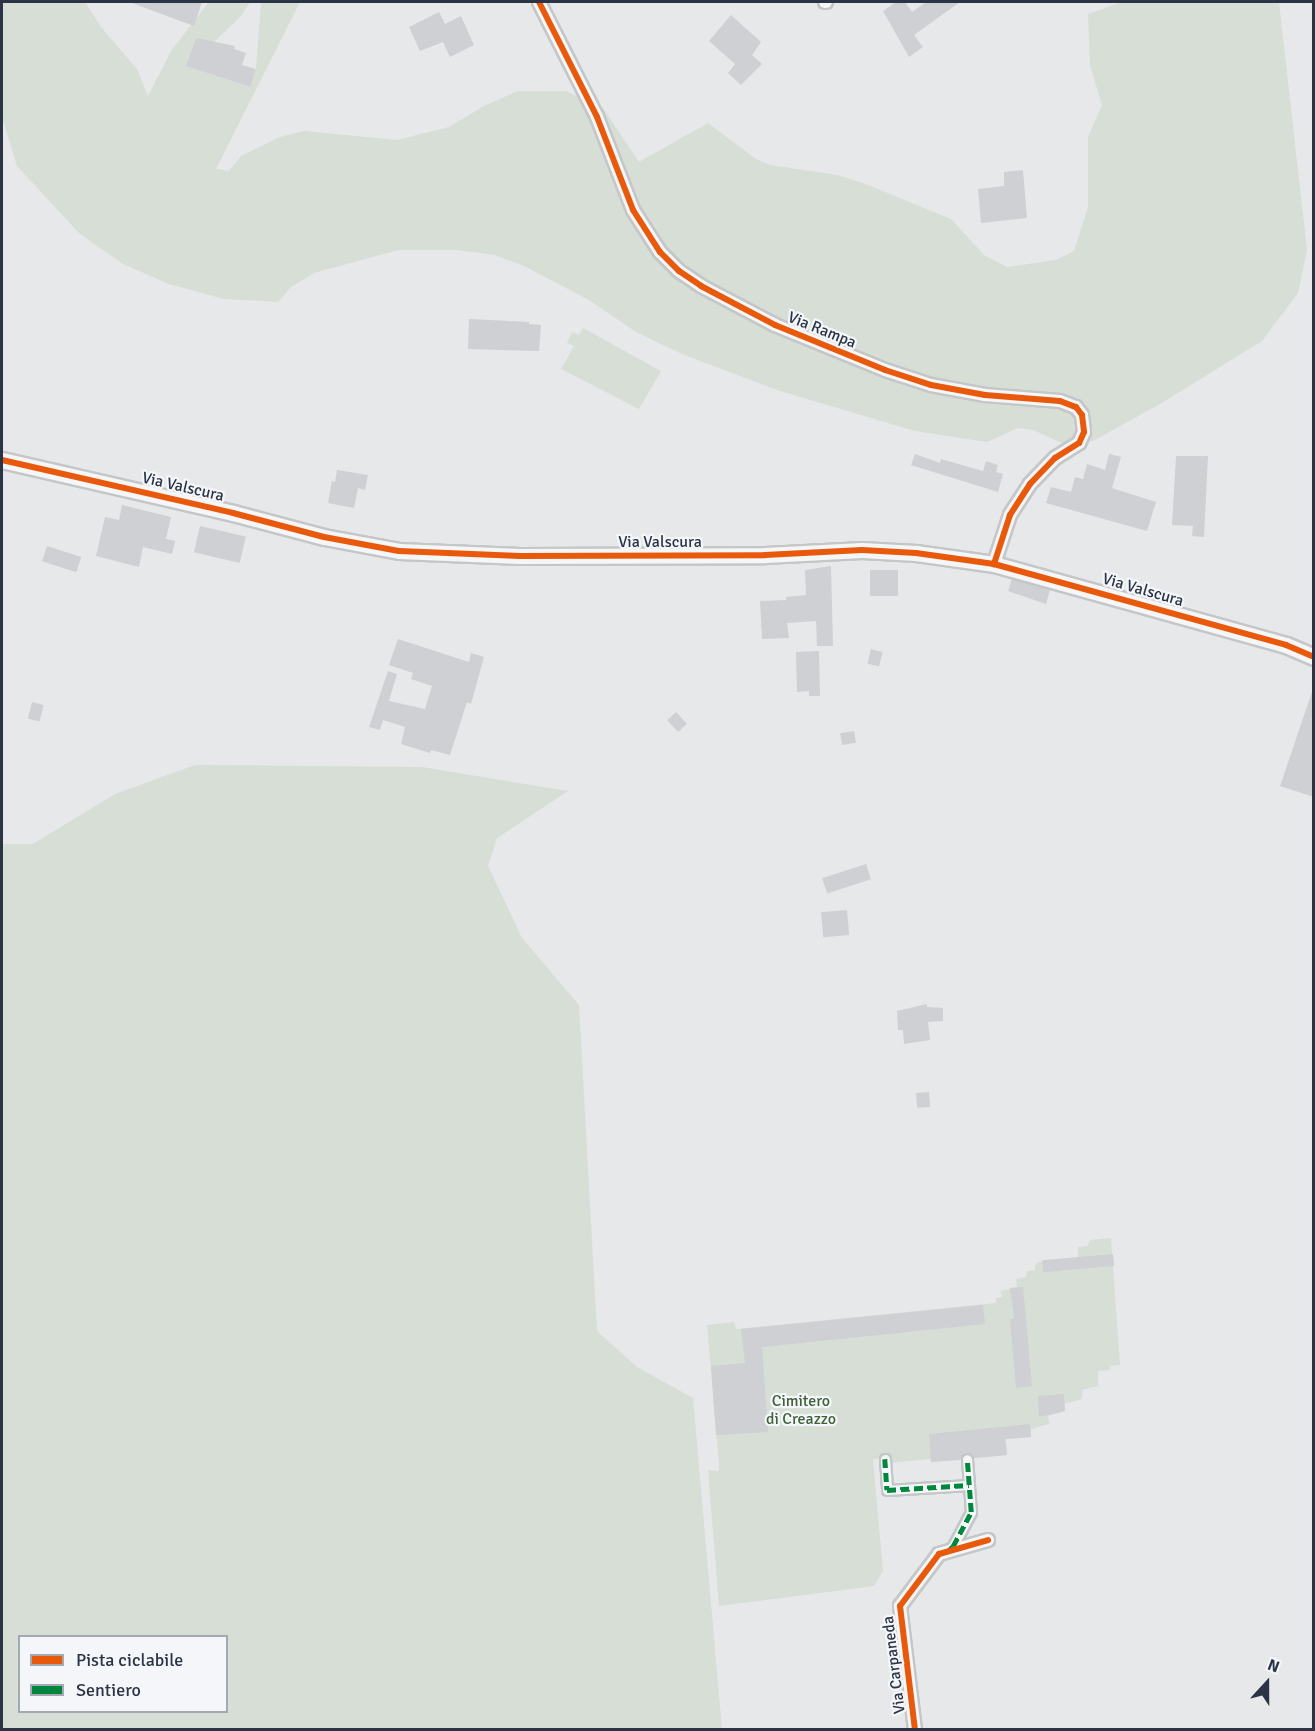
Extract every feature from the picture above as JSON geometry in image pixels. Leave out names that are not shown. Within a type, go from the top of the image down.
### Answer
[{"type":"street","name":"Via Rampa","points":[[539,2],[597,117],[633,210],[655,245],[679,271],[701,286],[775,325],[885,370],[931,385],[985,395],[1036,397],[1076,406],[1082,415],[1084,432],[1079,443],[1055,458],[1030,484],[1010,515],[994,564]]},
{"type":"street","name":"Via Valscura","points":[[2,460],[233,513],[324,537],[399,551],[531,556],[765,555],[862,550],[916,553],[994,564],[1286,645],[1314,657]]},
{"type":"street","points":[[885,1459],[887,1490],[969,1485]]},
{"type":"street","points":[[948,1551],[971,1512],[967,1459]]},
{"type":"street","name":"Via Carpaneda","points":[[915,1730],[900,1606],[939,1554],[988,1539]]},
{"type":"green space","points":[[2,2],[85,2],[101,27],[137,69],[148,96],[171,51],[209,2],[250,2],[241,16],[213,43],[196,38],[186,66],[249,87],[256,69],[261,2],[300,2],[216,169],[229,171],[241,156],[280,137],[304,131],[397,140],[449,127],[484,106],[518,91],[566,91],[603,108],[639,162],[708,123],[756,159],[770,165],[837,175],[863,183],[951,219],[984,255],[1007,267],[1056,260],[1074,251],[1088,207],[1088,137],[1102,105],[1090,65],[1088,14],[1122,2],[1279,2],[1307,250],[1298,293],[1262,341],[1160,404],[1093,441],[1066,445],[1033,430],[1018,428],[987,442],[915,431],[780,391],[682,354],[636,332],[589,300],[524,266],[495,255],[457,250],[398,250],[314,273],[291,287],[278,302],[224,299],[169,284],[123,264],[79,233],[17,166],[2,117]]},
{"type":"green space","points":[[583,328],[661,371],[639,409],[561,369],[574,346],[567,343],[572,332],[579,335]]},
{"type":"green space","points":[[195,765],[422,767],[568,791],[497,838],[488,866],[522,938],[579,1005],[597,1331],[637,1367],[693,1398],[722,1729],[2,1729],[2,844],[33,844],[115,794]]},
{"type":"green space","name":"Cimitero di Creazzo","points":[[1111,1238],[1120,1365],[1110,1366],[1110,1370],[1098,1371],[1098,1386],[1082,1390],[1082,1399],[1064,1404],[1065,1411],[1048,1416],[1049,1424],[1031,1429],[1031,1437],[1006,1439],[1007,1455],[931,1462],[930,1459],[888,1463],[888,1458],[873,1459],[883,1571],[874,1586],[719,1606],[708,1470],[719,1471],[719,1464],[707,1325],[734,1322],[736,1329],[996,1303],[996,1298],[1002,1297],[1001,1291],[1017,1287],[1016,1279],[1026,1277],[1027,1271],[1035,1270],[1035,1265],[1039,1262],[1078,1258],[1078,1247],[1087,1246],[1090,1240]]},
{"type":"building","points":[[129,2],[202,2],[194,26]]},
{"type":"building","points":[[896,2],[905,2],[912,12],[926,2],[960,2],[914,35],[923,47],[909,57],[883,11]]},
{"type":"building","points":[[439,12],[445,24],[461,16],[474,45],[450,57],[443,42],[420,51],[409,27]]},
{"type":"building","points":[[731,15],[761,42],[752,55],[762,64],[741,85],[728,73],[735,64],[709,41]]},
{"type":"building","points":[[196,38],[235,46],[234,49],[246,53],[242,65],[256,69],[250,87],[186,66]]},
{"type":"building","points":[[1023,170],[1027,218],[981,223],[978,189],[1004,186],[1004,172]]},
{"type":"building","points":[[469,319],[529,322],[529,324],[541,325],[539,351],[468,349]]},
{"type":"building","points":[[915,454],[940,463],[941,459],[983,471],[986,461],[998,465],[996,472],[1003,474],[998,492],[911,465]]},
{"type":"building","points":[[1109,454],[1121,457],[1112,488],[1156,502],[1147,531],[1046,503],[1051,487],[1071,492],[1075,477],[1083,479],[1087,464],[1105,470]]},
{"type":"building","points":[[1176,456],[1208,456],[1204,537],[1192,536],[1193,526],[1172,525]]},
{"type":"building","points":[[337,470],[368,475],[365,490],[358,488],[354,508],[328,503],[332,481],[335,482]]},
{"type":"building","points":[[122,505],[171,517],[166,539],[175,541],[172,554],[143,547],[139,567],[96,556],[105,517],[119,520]]},
{"type":"building","points":[[200,526],[246,537],[240,563],[194,552]]},
{"type":"building","points":[[47,546],[81,557],[76,572],[42,561]]},
{"type":"building","points":[[831,566],[833,646],[817,646],[816,621],[787,623],[789,638],[762,639],[760,601],[786,600],[786,597],[806,595],[805,570]]},
{"type":"building","points":[[870,570],[898,570],[898,596],[870,596]]},
{"type":"building","points":[[1012,579],[1050,590],[1046,604],[1008,591]]},
{"type":"building","points":[[398,639],[469,662],[471,653],[484,657],[471,704],[467,702],[450,755],[431,750],[430,753],[401,744],[405,727],[383,720],[380,730],[369,727],[388,671],[397,674],[389,701],[425,709],[432,686],[411,679],[413,673],[389,665]]},
{"type":"building","points":[[871,649],[883,652],[879,666],[867,664]]},
{"type":"building","points":[[819,651],[820,696],[809,696],[809,691],[797,692],[796,652]]},
{"type":"building","points":[[1312,692],[1314,692],[1314,797],[1280,786]]},
{"type":"building","points":[[32,702],[44,705],[40,721],[28,718]]},
{"type":"building","points":[[676,712],[687,724],[678,732],[667,720]]},
{"type":"building","points":[[854,731],[856,743],[842,745],[840,733]]},
{"type":"building","points":[[866,864],[871,879],[827,893],[822,878]]},
{"type":"building","points":[[847,910],[849,935],[823,937],[821,912]]},
{"type":"building","points":[[927,1004],[927,1007],[943,1008],[943,1021],[928,1022],[930,1040],[904,1044],[903,1030],[898,1030],[897,1011]]},
{"type":"building","points":[[929,1092],[930,1107],[917,1108],[916,1093]]},
{"type":"building","points":[[1113,1254],[1114,1266],[1043,1272],[1042,1260]]},
{"type":"building","points":[[1023,1287],[1032,1386],[1016,1388],[1010,1319],[1014,1319],[1010,1288]]},
{"type":"building","points":[[983,1305],[985,1324],[762,1347],[768,1432],[716,1435],[711,1366],[745,1363],[741,1329]]},
{"type":"building","points":[[1064,1394],[1065,1411],[1039,1417],[1038,1396]]},
{"type":"building","points":[[1030,1424],[1031,1437],[1005,1439],[1007,1455],[974,1458],[966,1452],[960,1460],[931,1462],[929,1434]]},
{"type":"marked path","points":[[885,1459],[887,1490],[969,1485]]},
{"type":"marked path","points":[[948,1551],[971,1512],[967,1459]]},
{"type":"cycle path","points":[[539,2],[597,117],[633,210],[660,252],[679,271],[701,286],[775,325],[885,370],[931,385],[985,395],[1060,401],[1076,407],[1082,415],[1084,432],[1079,443],[1055,458],[1030,484],[1010,515],[994,564]]},
{"type":"cycle path","points":[[2,460],[233,513],[324,537],[399,551],[520,556],[765,555],[862,550],[916,553],[994,564],[1286,645],[1314,657]]},
{"type":"cycle path","points":[[915,1730],[900,1606],[939,1554],[988,1540]]}]
